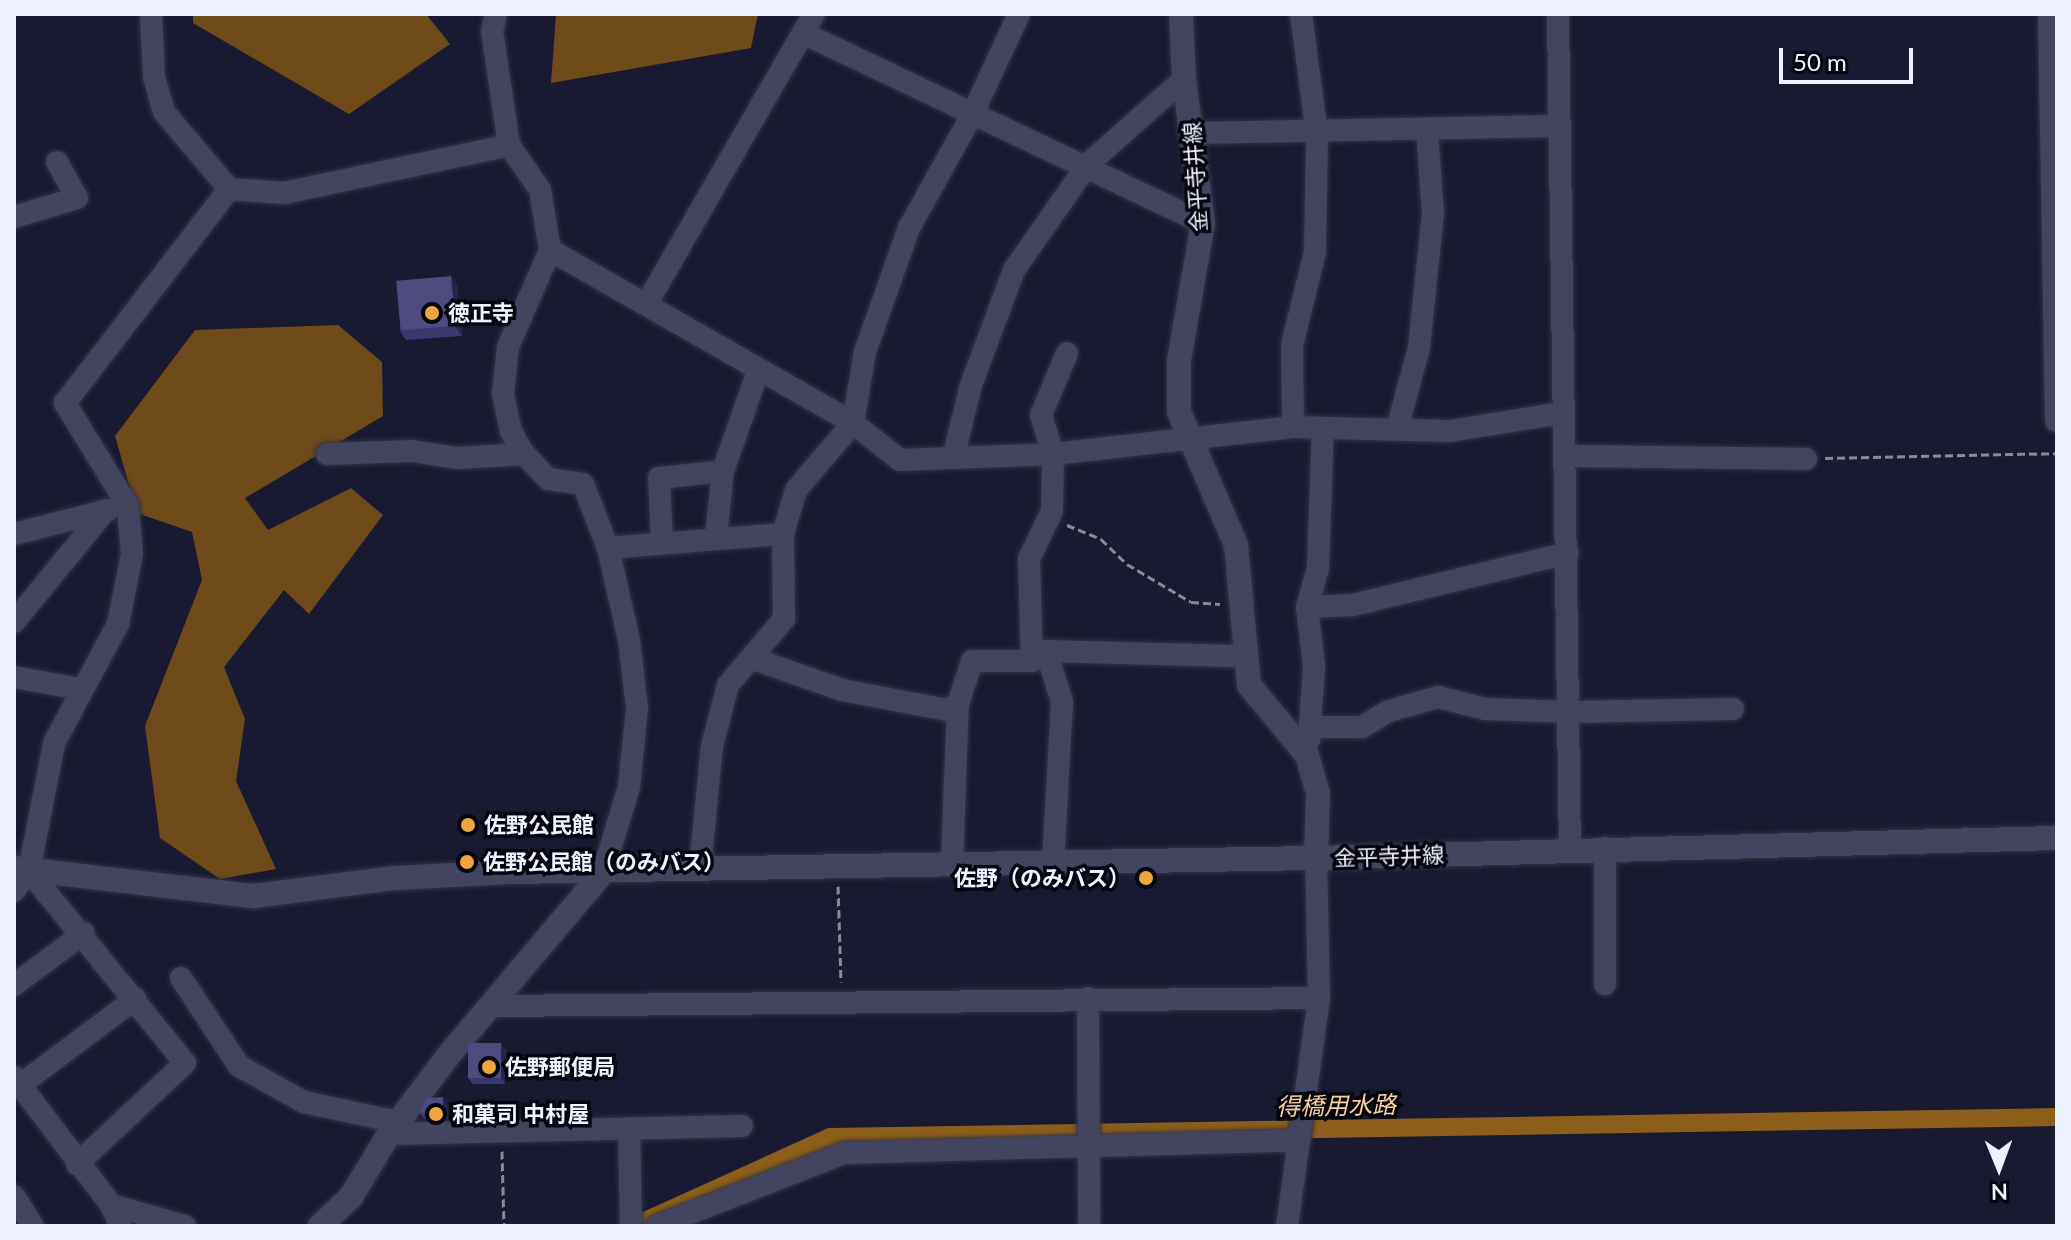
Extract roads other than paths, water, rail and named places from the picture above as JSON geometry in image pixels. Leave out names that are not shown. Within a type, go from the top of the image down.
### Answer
[{"type":"street","points":[[151,14],[154,77],[164,112],[229,189],[284,193],[509,145]]},
{"type":"street","points":[[320,1226],[351,1197],[393,1128],[603,872],[629,787],[637,708],[629,640],[608,548],[583,484],[548,479],[524,454],[511,431],[503,394],[508,347],[550,250],[540,190],[509,145],[492,31],[496,14]]},
{"type":"street","points":[[700,868],[719,711],[728,685],[784,619],[783,534],[796,490],[853,423],[865,352],[909,228],[973,113],[1019,14]]},
{"type":"street","name":"金平寺井線","points":[[1181,14],[1184,79],[1194,133],[1203,223],[1179,361],[1179,412],[1236,545],[1243,656],[1249,685],[1307,755],[1318,793],[1316,858],[2057,838]]},
{"type":"street","points":[[1293,427],[1292,345],[1315,252],[1317,134],[1301,14]]},
{"type":"street","points":[[1558,14],[1563,413],[1571,712],[1570,850]]},
{"type":"street","points":[[2050,14],[2057,420]]},
{"type":"street","points":[[647,303],[809,24],[973,113],[1088,164],[1203,223]]},
{"type":"street","points":[[953,458],[971,385],[1014,270],[1088,164],[1184,79]]},
{"type":"street","points":[[1194,133],[1427,132],[1559,126]]},
{"type":"street","points":[[1397,429],[1419,348],[1431,241],[1427,132]]},
{"type":"street","points":[[14,217],[77,198],[57,162]]},
{"type":"street","points":[[14,891],[54,743],[80,689],[118,624],[132,554],[128,506],[65,403],[229,189]]},
{"type":"street","points":[[550,250],[853,423],[900,460],[1053,454],[1293,427],[1450,431],[1563,413]]},
{"type":"street","points":[[1053,861],[1062,702],[1039,656],[1029,559],[1048,518],[1053,454],[1041,415],[1067,353]]},
{"type":"street","points":[[716,536],[723,471],[758,371]]},
{"type":"street","points":[[1307,755],[1314,666],[1307,607],[1318,568],[1323,428]]},
{"type":"street","points":[[327,454],[412,451],[457,458],[524,454]]},
{"type":"street","points":[[1565,456],[1806,459]]},
{"type":"street","points":[[662,541],[659,478],[723,471]]},
{"type":"street","points":[[14,534],[128,506]]},
{"type":"street","points":[[14,622],[105,511]]},
{"type":"street","points":[[608,548],[716,536],[783,534]]},
{"type":"street","points":[[1307,607],[1353,605],[1568,553]]},
{"type":"street","points":[[952,864],[958,704],[972,661],[1039,656],[1243,656]]},
{"type":"street","points":[[751,658],[842,690],[947,710],[958,704]]},
{"type":"street","points":[[14,677],[80,689]]},
{"type":"street","points":[[1311,727],[1362,727],[1389,711],[1438,697],[1485,709],[1571,712],[1733,709]]},
{"type":"street","points":[[1605,848],[1605,984]]},
{"type":"street","points":[[22,870],[227,896],[395,878],[700,868],[1316,858],[1319,998],[1287,1226]]},
{"type":"street","points":[[22,870],[84,933],[185,1063],[77,1164]]},
{"type":"street","points":[[14,985],[84,933]]},
{"type":"street","points":[[181,978],[239,1066],[304,1102],[393,1128],[501,1132],[742,1126]]},
{"type":"street","points":[[1088,998],[1089,1226]]},
{"type":"street","points":[[493,1006],[1319,998]]},
{"type":"street","points":[[121,1226],[111,1205],[17,1081],[135,999]]},
{"type":"street","points":[[629,1130],[631,1220]]},
{"type":"street","points":[[657,1226],[844,1153],[1088,1137],[1301,1132]]},
{"type":"street","points":[[14,1196],[33,1226]]},
{"type":"street","points":[[111,1205],[185,1226]]},
{"type":"waterway","name":"得橋用水路","points":[[634,1226],[830,1137],[2057,1117]]},
{"type":"place","name":"徳正寺","points":[[432,313]]},
{"type":"place","name":"佐野公民館","points":[[468,825]]},
{"type":"place","name":"佐野公民館（のみバス）","points":[[467,862]]},
{"type":"place","name":"佐野（のみバス）","points":[[1146,878]]},
{"type":"place","name":"佐野郵便局","points":[[489,1067]]},
{"type":"place","name":"和菓司 中村屋","points":[[436,1114]]}]
